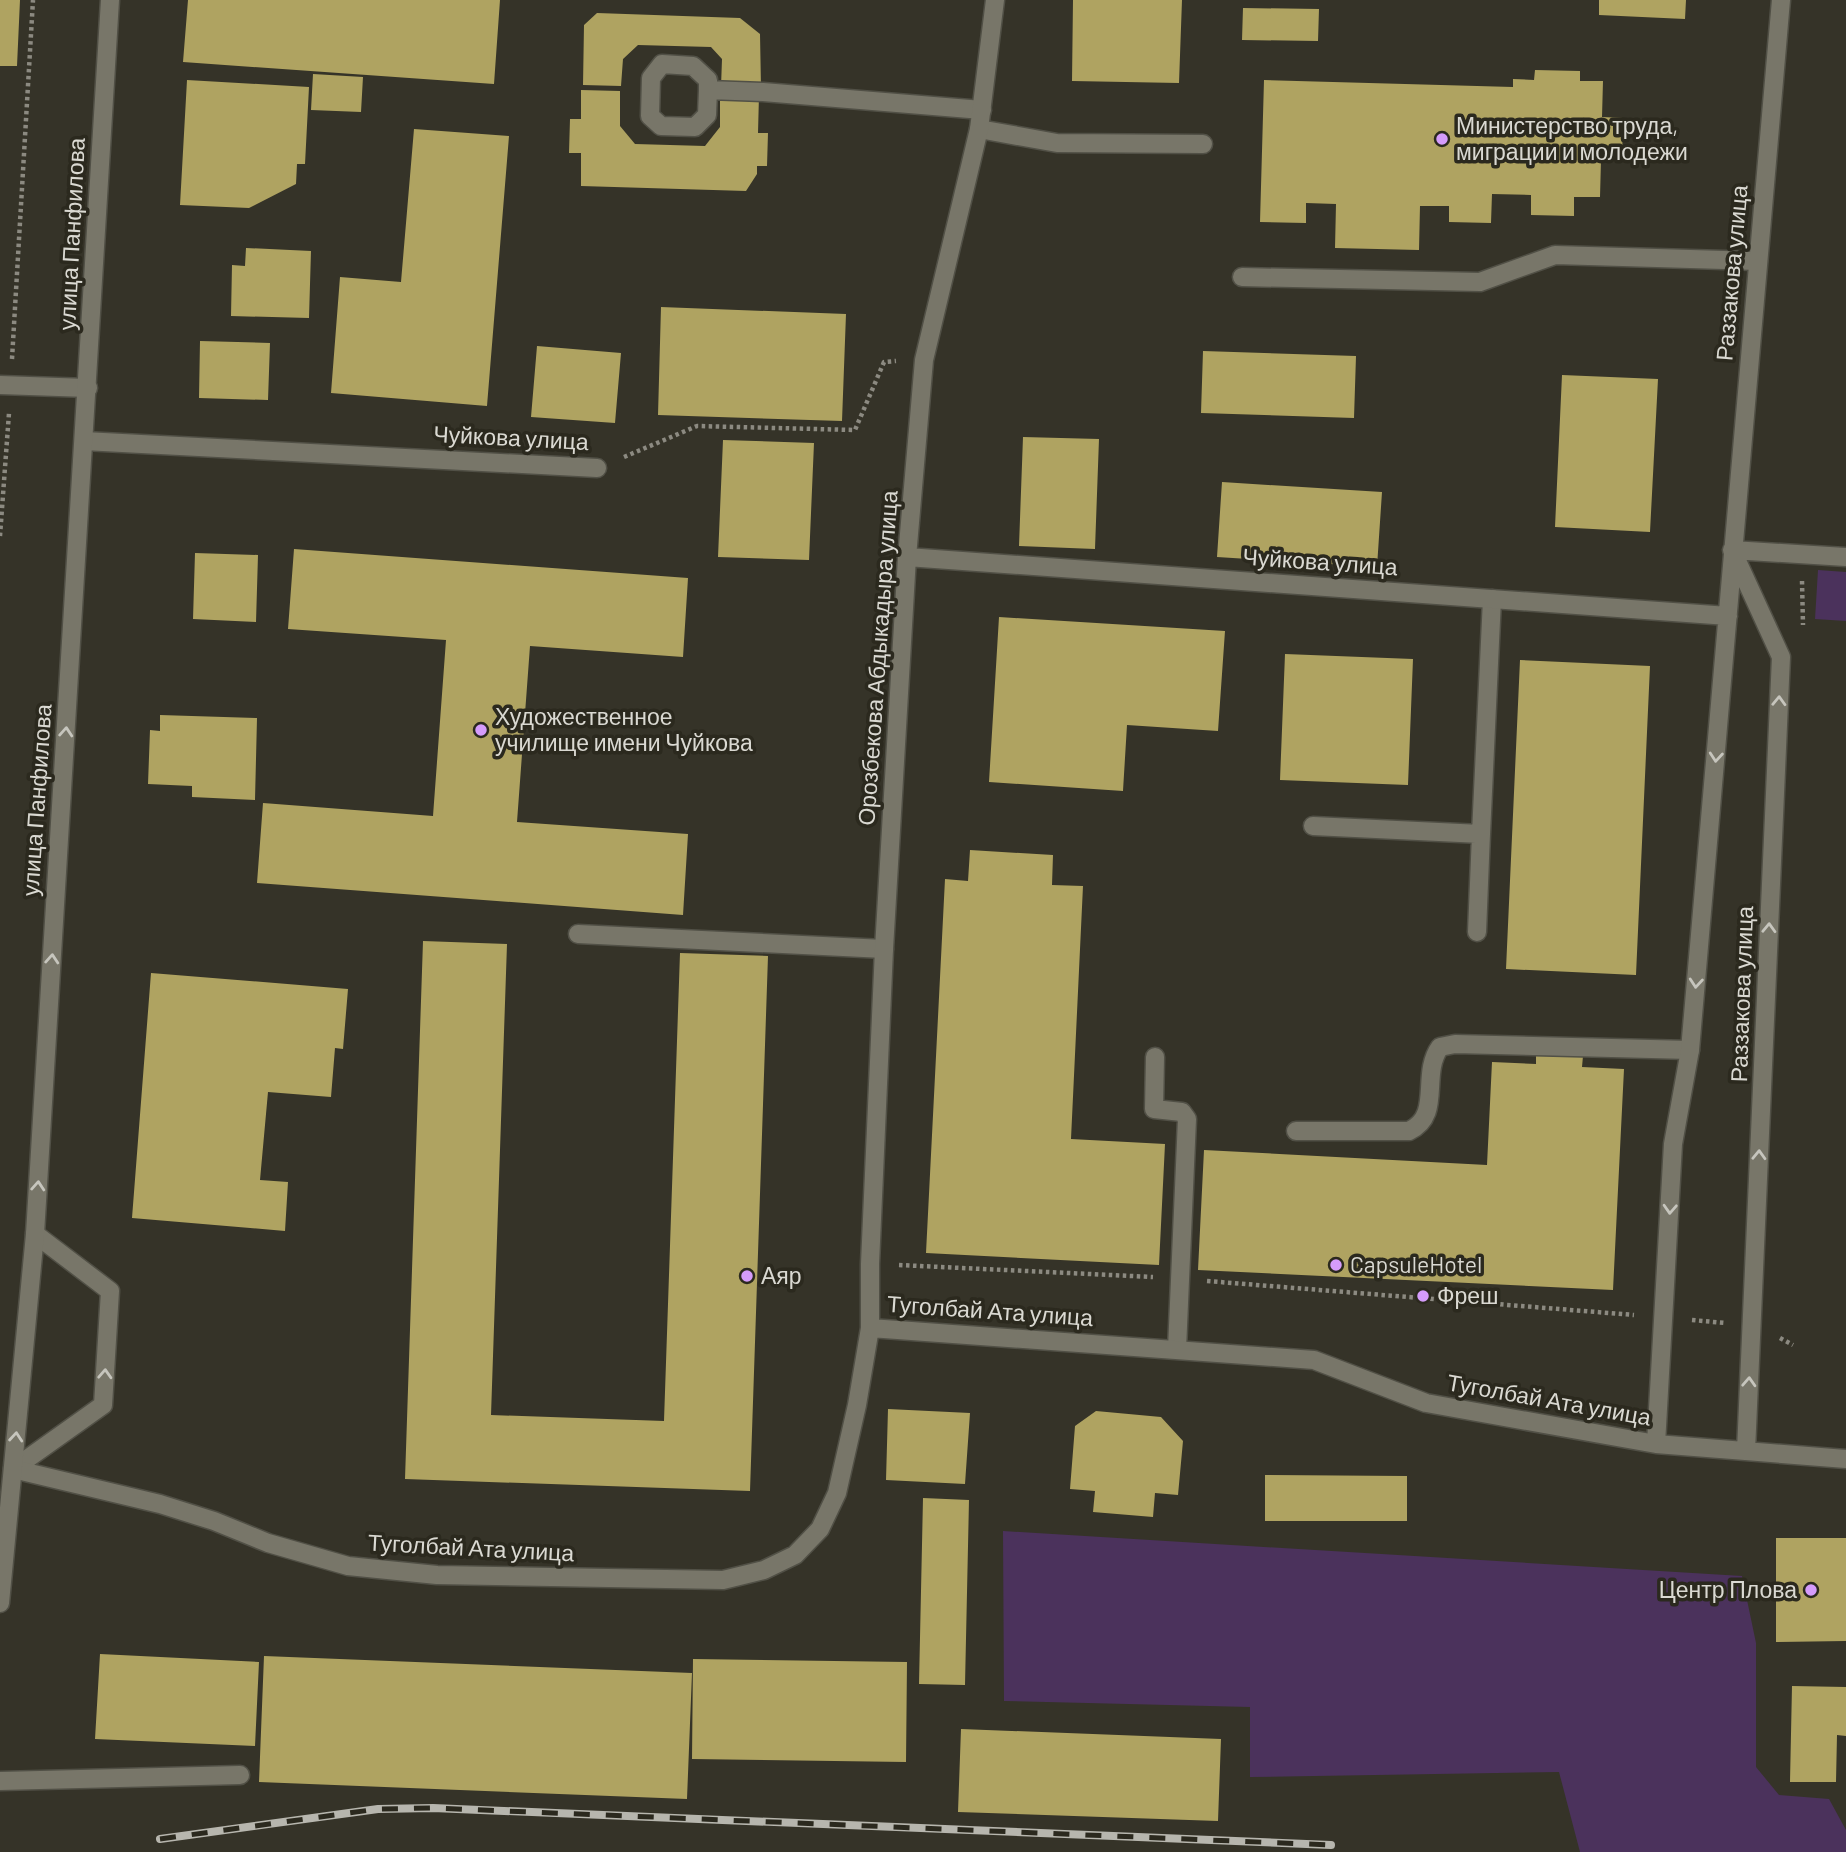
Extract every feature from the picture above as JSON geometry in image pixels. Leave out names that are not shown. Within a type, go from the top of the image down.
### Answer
[{"type":"street","name":"улица Панфилова","points":[[0,1603],[35,1234],[110,0]]},
{"type":"street","name":"Орозбекова Абдыкадыра улица","points":[[870,1328],[870,1264],[884,949],[907,557],[924,360],[979,129],[995,0]]},
{"type":"street","name":"Раззакова улица","points":[[1656,1444],[1673,1144],[1690,1050],[1781,0]]},
{"type":"street","points":[[708,90],[982,110]]},
{"type":"street","points":[[979,129],[1057,143],[1203,144]]},
{"type":"street","points":[[1242,276],[1480,282],[1555,255],[1758,261]]},
{"type":"street","points":[[6,385],[88,388]]},
{"type":"street","name":"Чуйкова улица","points":[[84,441],[597,468]]},
{"type":"street","points":[[1732,550],[1846,557]]},
{"type":"street","name":"Раззакова улица","points":[[1732,550],[1781,657],[1746,1451]]},
{"type":"street","name":"Чуйкова улица","points":[[907,557],[1728,615]]},
{"type":"street","points":[[1476,932],[1492,598]]},
{"type":"street","points":[[1313,826],[1481,834]]},
{"type":"street","points":[[578,934],[884,949]]},
{"type":"street","points":[[1296,1131],[1409,1131],[1422,1125],[1427,1114],[1432,1058],[1440,1047],[1455,1044],[1690,1050]]},
{"type":"street","points":[[1155,1057],[1154,1109],[1182,1112],[1187,1119],[1177,1349]]},
{"type":"street","points":[[13,1469],[103,1405],[110,1291],[35,1234]]},
{"type":"street","name":"Туголбай Ата улица","points":[[13,1469],[160,1504],[214,1521],[268,1543],[348,1566],[437,1575],[723,1580],[764,1570],[795,1555],[820,1529],[837,1493],[857,1405],[870,1328],[1314,1360],[1426,1403],[1656,1444],[1846,1458]]},
{"type":"street","points":[[0,1781],[240,1775]]},
{"type":"path","points":[[0,536],[6,385],[33,0]]},
{"type":"path","name":"Чуйкова улица","points":[[597,468],[696,426],[855,430],[884,362],[924,360]]},
{"type":"path","points":[[870,1264],[1180,1279],[1665,1317],[1752,1326],[1793,1345]]},
{"type":"shaded area","points":[[1818,570],[1846,572],[1846,621],[1815,619]]},
{"type":"shaded area","points":[[1003,1531],[1742,1576],[1756,1643],[1756,1767],[1779,1795],[1829,1799],[1846,1830],[1846,1852],[1580,1852],[1559,1772],[1250,1777],[1250,1707],[1004,1701]]},
{"type":"building","points":[[0,0],[20,0],[17,66],[0,66]]},
{"type":"building","points":[[188,0],[500,0],[494,84],[183,62]]},
{"type":"building","points":[[1073,0],[1182,0],[1179,83],[1072,81]]},
{"type":"building","points":[[1599,0],[1686,0],[1685,19],[1599,15]]},
{"type":"building","points":[[1243,8],[1319,9],[1318,41],[1242,40]]},
{"type":"building","points":[[597,13],[740,18],[760,34],[761,88],[721,87],[722,59],[711,47],[638,45],[623,59],[621,86],[583,85],[584,25]]},
{"type":"building","name":"Министерство труда, миграции и молодежи","points":[[1535,70],[1580,71],[1580,81],[1603,81],[1602,117],[1623,118],[1622,161],[1601,160],[1600,197],[1574,197],[1574,216],[1531,215],[1531,195],[1492,194],[1491,223],[1449,222],[1449,206],[1420,206],[1419,250],[1335,248],[1336,204],[1306,203],[1306,223],[1260,222],[1264,80],[1513,87],[1513,79],[1534,80]]},
{"type":"building","points":[[313,74],[363,77],[361,112],[311,110]]},
{"type":"building","points":[[187,80],[309,87],[305,164],[297,164],[296,184],[249,208],[180,205]]},
{"type":"building","points":[[581,90],[620,91],[620,126],[635,144],[705,146],[720,127],[720,94],[759,95],[758,133],[768,133],[767,166],[757,166],[757,174],[746,191],[581,186],[581,153],[569,153],[570,119],[581,119]]},
{"type":"building","points":[[414,129],[509,136],[487,406],[331,393],[340,277],[401,282]]},
{"type":"building","points":[[246,248],[311,251],[309,318],[231,316],[232,265],[245,266]]},
{"type":"building","points":[[661,307],[846,314],[842,421],[658,415]]},
{"type":"building","points":[[200,341],[270,343],[268,400],[199,398]]},
{"type":"building","points":[[537,346],[621,353],[615,423],[531,417]]},
{"type":"building","points":[[1203,351],[1356,356],[1354,418],[1201,413]]},
{"type":"building","points":[[1562,375],[1658,379],[1650,532],[1555,527]]},
{"type":"building","points":[[1023,437],[1099,439],[1095,549],[1019,546]]},
{"type":"building","points":[[723,440],[814,443],[809,560],[718,557]]},
{"type":"building","points":[[1222,482],[1382,492],[1377,567],[1217,557]]},
{"type":"building","name":"Художественное училище имени Чуйкова","points":[[294,549],[688,578],[683,657],[530,646],[517,822],[688,834],[683,915],[257,883],[263,803],[433,816],[446,640],[288,629]]},
{"type":"building","points":[[195,553],[258,555],[256,622],[193,619]]},
{"type":"building","points":[[999,617],[1225,631],[1218,731],[1127,725],[1123,791],[989,782]]},
{"type":"building","points":[[1285,654],[1413,659],[1408,785],[1280,780]]},
{"type":"building","points":[[1520,660],[1650,666],[1636,975],[1506,969]]},
{"type":"building","points":[[160,715],[257,718],[255,800],[192,797],[192,786],[148,784],[150,730],[160,731]]},
{"type":"building","points":[[970,850],[1053,855],[1052,885],[1083,886],[1071,1139],[1165,1144],[1159,1265],[926,1253],[945,879],[968,881]]},
{"type":"building","points":[[423,941],[507,944],[491,1415],[664,1421],[680,953],[768,956],[750,1491],[405,1479]]},
{"type":"building","points":[[151,973],[348,989],[343,1049],[335,1048],[331,1097],[268,1092],[260,1180],[288,1182],[285,1231],[132,1218]]},
{"type":"building","points":[[1536,1054],[1583,1056],[1582,1067],[1624,1069],[1613,1290],[1198,1270],[1204,1150],[1487,1165],[1492,1062],[1536,1064]]},
{"type":"building","points":[[888,1409],[970,1413],[965,1484],[886,1480]]},
{"type":"building","points":[[1096,1411],[1161,1417],[1183,1441],[1178,1495],[1155,1493],[1153,1517],[1093,1512],[1095,1491],[1070,1489],[1075,1426]]},
{"type":"building","points":[[1265,1475],[1407,1476],[1407,1521],[1265,1521]]},
{"type":"building","points":[[923,1498],[969,1500],[965,1685],[919,1684]]},
{"type":"building","name":"Центр Плова","points":[[1776,1538],[1846,1538],[1846,1641],[1776,1642]]},
{"type":"building","points":[[100,1654],[259,1662],[255,1746],[95,1739]]},
{"type":"building","points":[[264,1656],[692,1673],[687,1799],[259,1782]]},
{"type":"building","points":[[693,1659],[907,1662],[906,1762],[692,1759]]},
{"type":"building","points":[[1792,1686],[1846,1687],[1846,1736],[1837,1735],[1836,1782],[1790,1782]]},
{"type":"building","points":[[961,1729],[1221,1739],[1218,1821],[958,1812]]},
{"type":"railway","points":[[160,1839],[378,1809],[433,1808],[1331,1845]]},
{"type":"place","name":"Министерство труда, миграции и молодежи","points":[[1442,139]]},
{"type":"place","name":"Художественное училище имени Чуйкова","points":[[481,730]]},
{"type":"place","name":"CapsuleHotel","points":[[1336,1265]]},
{"type":"place","name":"Аяр","points":[[747,1276]]},
{"type":"place","name":"Фреш","points":[[1423,1296]]},
{"type":"place","name":"Центр Плова","points":[[1811,1590]]}]
